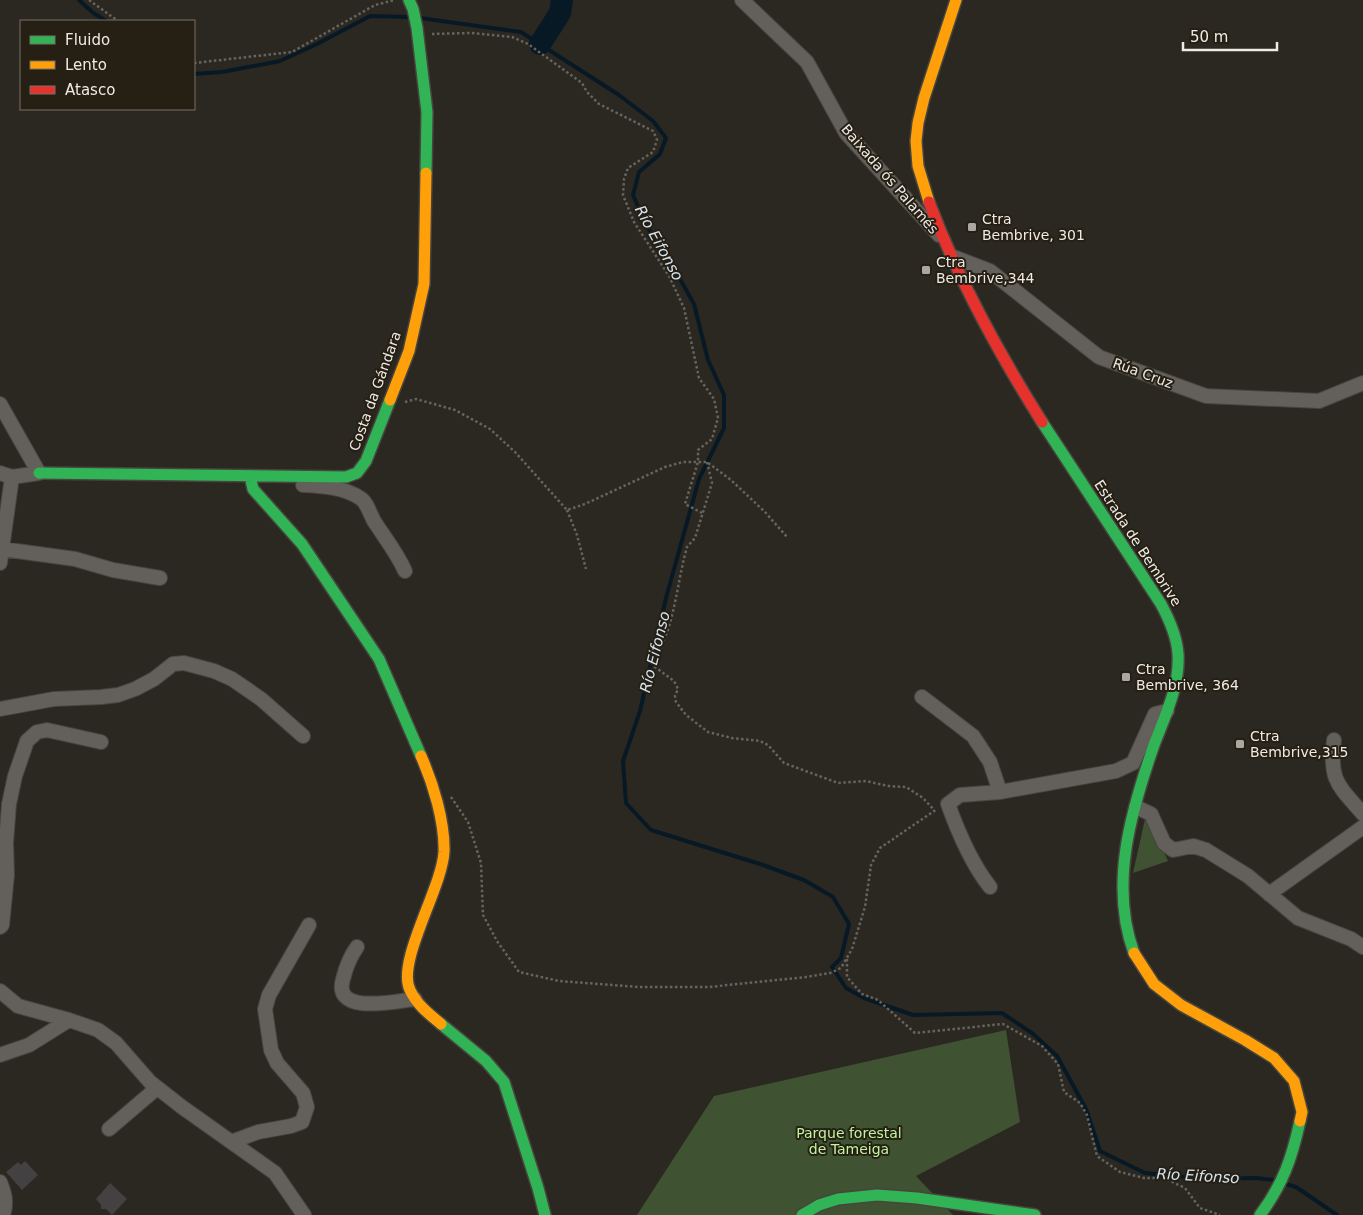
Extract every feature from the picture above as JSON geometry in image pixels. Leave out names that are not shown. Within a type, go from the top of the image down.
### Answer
[{"type":"street","name":"Baixada ós Palamés","points":[[742,0],[807,62],[846,133],[946,243]]},
{"type":"street","name":"Estrada de Bembrive","points":[[956,0],[920,110],[916,142],[918,168],[951,256],[993,342],[1028,402],[1158,600],[1176,638],[1179,660],[1172,695],[1136,807],[1123,860],[1122,885],[1127,924],[1136,958],[1145,974],[1158,988],[1182,1006],[1267,1052],[1287,1072],[1295,1084],[1302,1111],[1302,1124],[1297,1143],[1270,1200],[1260,1215]]},
{"type":"street","name":"Costa da Gándara","points":[[38,473],[346,476],[357,473],[366,461],[409,351],[424,284],[427,112],[417,32],[411,5]]},
{"type":"street","name":"Rúa Cruz","points":[[951,256],[990,271],[1099,358],[1206,396],[1319,401],[1363,383]]},
{"type":"street","points":[[0,404],[38,473],[6,475],[1,556],[75,559],[113,570],[160,578]]},
{"type":"street","points":[[250,476],[253,489],[302,544],[379,659],[425,765],[442,822],[444,852],[439,880],[410,954],[409,989],[422,1008],[486,1062],[504,1082],[538,1188],[544,1215]]},
{"type":"street","points":[[273,476],[282,484],[338,489],[347,491],[362,499],[373,520],[399,557],[404,571]]},
{"type":"street","points":[[0,709],[54,699],[118,695],[154,679],[173,664],[184,663],[232,678],[262,699],[303,736]]},
{"type":"street","points":[[922,696],[973,736],[990,762],[1000,792]]},
{"type":"street","points":[[990,887],[977,871],[948,804],[960,795],[1000,792],[1116,771],[1133,764],[1155,714],[1167,711]]},
{"type":"street","points":[[0,928],[2,925],[7,875],[5,804],[27,741],[37,732],[48,730],[101,742]]},
{"type":"street","points":[[1334,740],[1331,763],[1337,783],[1363,814]]},
{"type":"street","points":[[1136,807],[1151,814],[1164,843],[1173,850],[1193,846],[1206,850],[1248,876],[1298,918],[1351,939],[1363,947]]},
{"type":"street","points":[[1269,894],[1363,827]]},
{"type":"street","points":[[231,1142],[258,1132],[302,1122],[307,1107],[303,1093],[277,1063],[271,1050],[265,1009],[269,995],[309,925]]},
{"type":"street","points":[[357,947],[349,959],[340,988],[343,995],[350,1001],[366,1004],[415,999]]},
{"type":"street","points":[[0,991],[18,1006],[98,1030],[116,1044],[157,1088],[275,1173],[304,1215]]},
{"type":"street","points":[[0,1055],[30,1046],[69,1020]]},
{"type":"street","points":[[109,1129],[157,1088]]},
{"type":"street","points":[[0,1182],[6,1205],[3,1215]]},
{"type":"street","points":[[802,1215],[813,1208],[835,1200],[870,1195],[924,1199],[1035,1215]]},
{"type":"path","points":[[89,0],[117,20]]},
{"type":"path","points":[[195,63],[292,52],[375,4],[395,0]]},
{"type":"path","points":[[417,32],[471,33],[512,37],[528,44],[582,83],[587,92],[599,104],[653,131],[657,140],[653,152],[628,168],[624,179],[623,195],[634,222],[668,276],[684,308],[699,378],[714,399],[718,418],[712,439],[698,450],[698,462],[685,504],[702,513]]},
{"type":"path","points":[[402,403],[416,399],[455,410],[490,429],[515,452],[567,510],[577,535],[586,569]]},
{"type":"path","points":[[567,510],[585,504],[664,467],[683,462],[707,462],[765,512],[787,538]]},
{"type":"path","points":[[707,462],[712,482],[695,538],[687,547],[670,622],[660,652],[656,658],[655,667],[674,681],[678,689],[675,696],[676,702],[686,715],[708,732],[732,738],[760,741],[768,745],[784,763],[838,783],[866,781],[888,786],[906,787],[923,798],[934,810]]},
{"type":"path","points":[[431,786],[448,792],[468,822],[481,862],[483,915],[496,941],[519,972],[560,981],[638,987],[709,987],[806,977],[830,973],[841,968],[852,949],[865,907],[871,865],[880,848],[934,810],[948,804]]},
{"type":"path","points":[[847,957],[847,977],[862,994],[878,1000],[915,1033],[1003,1024],[1042,1046],[1058,1064],[1064,1092],[1080,1103],[1086,1115],[1098,1156],[1120,1172],[1144,1178],[1164,1178],[1185,1188],[1200,1208],[1220,1215]]},
{"type":"green space","points":[[1145,819],[1150,820],[1168,861],[1133,873]]},
{"type":"green space","name":"Parque forestal de Tameiga","points":[[1006,1030],[1020,1122],[916,1176],[953,1215],[637,1215],[714,1096]]},
{"type":"building","points":[[25,1161],[38,1175],[22,1190],[6,1172],[18,1162],[21,1165]]},
{"type":"building","points":[[110,1183],[127,1199],[112,1215],[106,1209],[101,1209],[101,1205],[96,1199]]},
{"type":"waterway","name":"Río Eifonso","points":[[79,0],[104,20]]},
{"type":"waterway","points":[[540,44],[560,13],[562,0]]},
{"type":"waterway","name":"Río Eifonso","points":[[195,74],[222,72],[280,61],[370,16],[409,17]]},
{"type":"waterway","name":"Río Eifonso","points":[[420,18],[521,32],[619,95],[653,121],[666,138],[660,154],[639,172],[633,195],[646,225],[671,263],[694,304],[708,360],[724,395],[724,428],[699,479],[666,598],[640,711],[623,761],[626,803],[651,830],[763,865],[804,880],[833,897],[849,924],[841,958],[832,967],[846,988],[864,998],[913,1015],[1002,1013],[1032,1033],[1057,1056],[1086,1109],[1100,1151],[1145,1173],[1205,1179],[1255,1178],[1274,1180]]},
{"type":"waterway","name":"Río Eifonso","points":[[1286,1184],[1296,1187],[1337,1215]]},
{"type":"traffic: fast","points":[[409,0],[417,28],[427,112],[426,173]]},
{"type":"traffic: fast","points":[[39,473],[346,477],[357,473],[366,461],[390,400]]},
{"type":"traffic: fast","points":[[1042,422],[1161,604],[1176,641],[1178,654],[1177,678],[1138,796],[1126,848],[1123,901],[1134,953]]},
{"type":"traffic: fast","points":[[250,476],[253,489],[302,544],[379,659],[421,756]]},
{"type":"traffic: fast","points":[[441,1024],[486,1061],[504,1082],[545,1215]]},
{"type":"traffic: fast","points":[[1260,1215],[1286,1170],[1300,1121]]},
{"type":"traffic: fast","points":[[802,1215],[819,1205],[838,1199],[877,1195],[917,1198],[1035,1215]]},
{"type":"traffic: slow","points":[[929,202],[918,166],[916,141],[918,123],[924,98],[956,0]]},
{"type":"traffic: slow","points":[[390,400],[409,351],[424,284],[426,173]]},
{"type":"traffic: slow","points":[[421,756],[430,778],[443,828],[444,852],[436,885],[414,944],[407,978],[410,990],[416,1000],[441,1024]]},
{"type":"traffic: slow","points":[[1134,953],[1154,984],[1181,1005],[1274,1058],[1294,1081],[1302,1112],[1300,1121]]},
{"type":"traffic: jam","points":[[929,202],[940,231],[980,315],[1042,422]]},
{"type":"place","name":"Ctra Bembrive, 301","points":[[972,227]]},
{"type":"place","name":"Ctra Bembrive,344","points":[[926,270]]},
{"type":"place","name":"Ctra Bembrive, 364","points":[[1126,677]]},
{"type":"place","name":"Ctra Bembrive,315","points":[[1240,744]]}]
